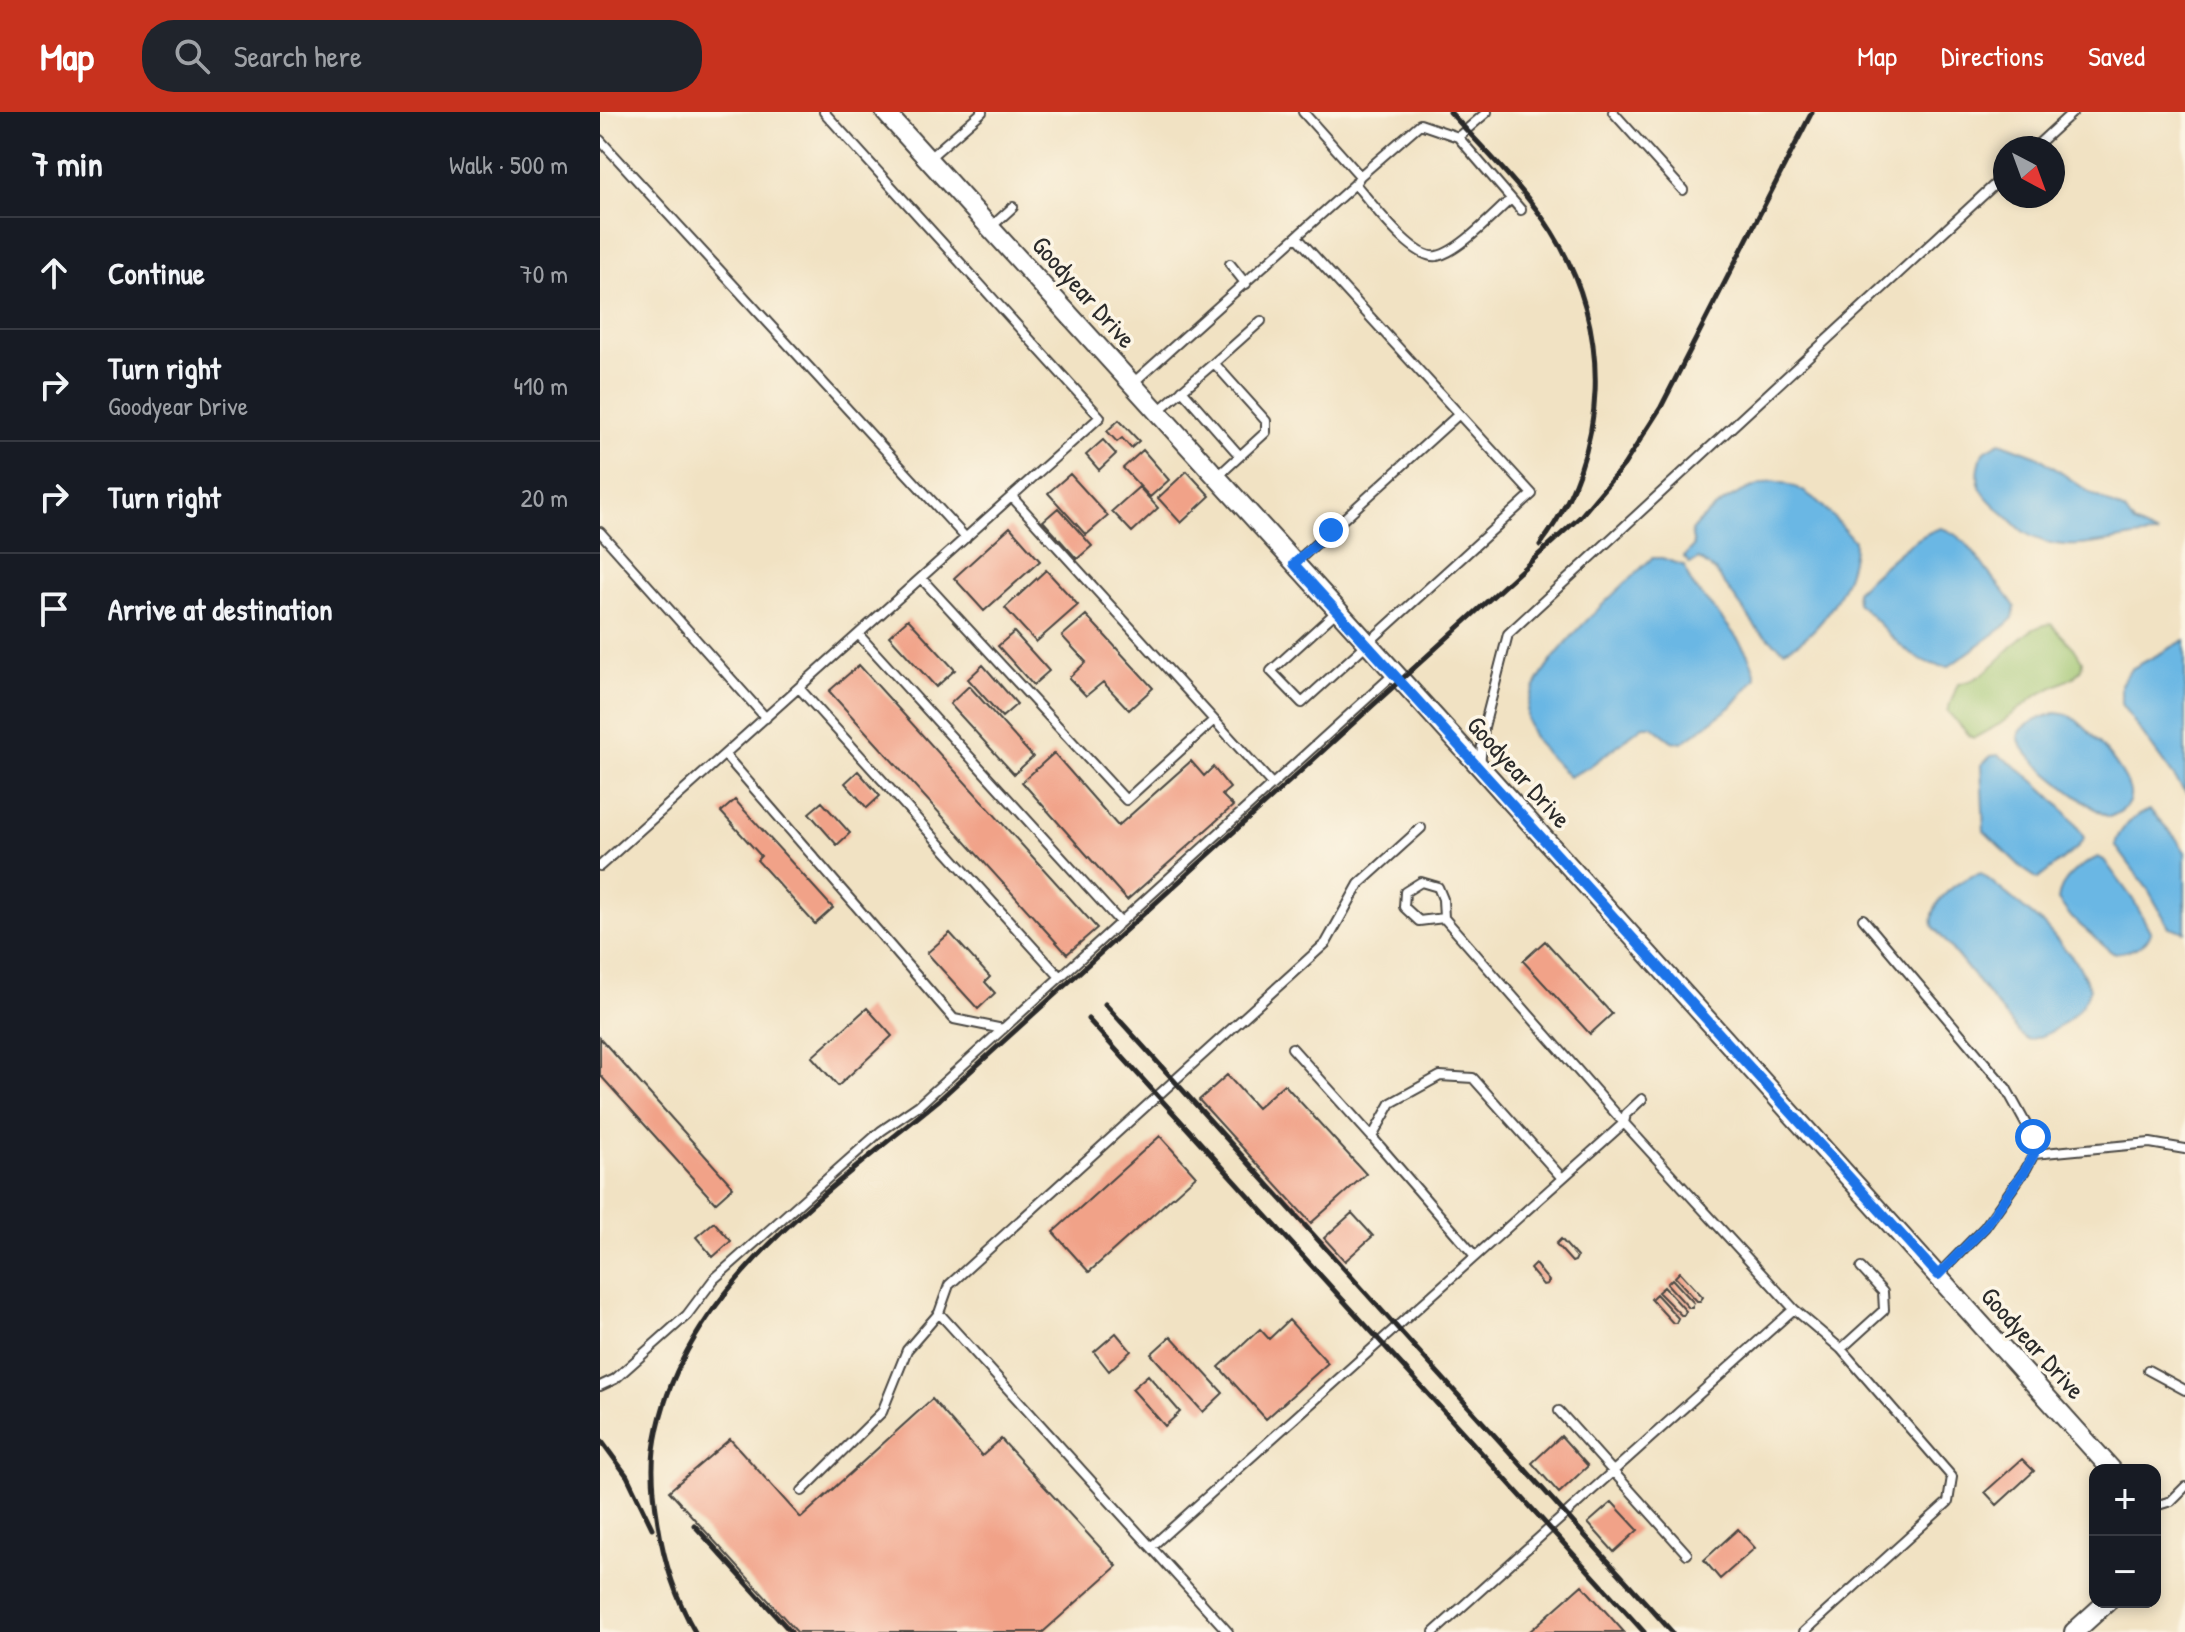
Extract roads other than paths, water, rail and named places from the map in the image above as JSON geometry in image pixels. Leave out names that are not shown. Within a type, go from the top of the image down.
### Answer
[{"type":"street","name":"Goodyear Drive","points":[[885,112],[2107,1464]]},
{"type":"street","points":[[2074,1632],[2100,1608]]},
{"type":"lane","points":[[600,866],[1100,417],[824,112]]},
{"type":"lane","points":[[928,160],[982,112]]},
{"type":"lane","points":[[1303,112],[1414,250],[1428,257],[1441,256],[1455,248],[1511,199]]},
{"type":"lane","points":[[1458,137],[1487,112]]},
{"type":"lane","points":[[1613,112],[1683,190]]},
{"type":"lane","points":[[2047,136],[2073,112]]},
{"type":"lane","points":[[1132,384],[1298,238],[1420,124],[1458,137],[1521,210]]},
{"type":"lane","points":[[600,140],[966,538]]},
{"type":"lane","points":[[1480,767],[1484,727],[1508,634],[1993,186]]},
{"type":"lane","points":[[990,228],[1013,207]]},
{"type":"lane","points":[[1298,238],[1532,494],[1302,703],[1271,671],[1336,612]]},
{"type":"lane","points":[[1230,264],[1246,284]]},
{"type":"lane","points":[[1157,412],[1261,321]]},
{"type":"lane","points":[[1214,363],[1266,421],[1266,432],[1217,477]]},
{"type":"lane","points":[[1182,390],[1240,456]]},
{"type":"lane","points":[[1294,564],[1458,415]]},
{"type":"lane","points":[[1012,497],[1272,784]]},
{"type":"lane","points":[[600,532],[766,718]]},
{"type":"lane","points":[[921,578],[1126,800],[1214,720]]},
{"type":"lane","points":[[859,635],[1120,922]]},
{"type":"lane","points":[[600,1386],[615,1379],[677,1324],[714,1279],[881,1131],[919,1105],[1394,674]]},
{"type":"lane","points":[[799,688],[1060,977]]},
{"type":"lane","points":[[725,755],[954,1019],[1003,1029]]},
{"type":"lane","points":[[802,1491],[882,1412],[907,1350],[939,1313],[949,1285],[1326,943],[1359,884],[1421,828]]},
{"type":"lane","points":[[1444,918],[1419,921],[1404,907],[1405,892],[1421,882],[1438,887],[1443,899],[1444,918],[1624,1123],[1794,1309],[1841,1349],[1952,1477],[1948,1502],[1804,1632]]},
{"type":"lane","points":[[1863,919],[2006,1088],[2033,1137],[2034,1154],[1985,1227],[1938,1275]]},
{"type":"lane","points":[[1292,1048],[1475,1256]]},
{"type":"lane","points":[[1372,1137],[1391,1103],[1440,1076],[1473,1078],[1562,1178]]},
{"type":"lane","points":[[1151,1547],[1624,1123],[1626,1114],[1642,1099]]},
{"type":"lane","points":[[2034,1154],[2150,1143],[2185,1149]]},
{"type":"lane","points":[[1841,1349],[1884,1310],[1883,1292],[1861,1268]]},
{"type":"lane","points":[[1434,1632],[1794,1309]]},
{"type":"lane","points":[[939,1313],[1228,1632]]},
{"type":"lane","points":[[2148,1370],[2185,1390]]},
{"type":"lane","points":[[1559,1411],[1687,1554]]},
{"type":"lane","points":[[2161,1504],[2171,1501],[2185,1487]]},
{"type":"water","points":[[2000,442],[2037,456],[2092,494],[2125,511],[2134,524],[2158,535],[2073,545],[2040,540],[2024,532],[1987,498],[1978,478],[1983,452]]},
{"type":"water","points":[[1772,481],[1808,494],[1828,511],[1854,541],[1849,572],[1833,605],[1811,633],[1784,650],[1759,631],[1715,571],[1699,559],[1690,564],[1684,557],[1694,546],[1691,531],[1717,506]]},
{"type":"water","points":[[1941,528],[1957,536],[1970,548],[2015,607],[2013,618],[2001,629],[1948,667],[1933,664],[1908,652],[1857,603],[1856,591],[1907,546]]},
{"type":"water","points":[[1652,558],[1685,566],[1692,584],[1745,650],[1756,678],[1731,707],[1682,743],[1672,741],[1652,726],[1643,726],[1589,767],[1569,777],[1535,739],[1528,723],[1528,704],[1553,658],[1596,611]]},
{"type":"water","points":[[2185,640],[2185,792],[2121,704],[2121,684],[2131,669]]},
{"type":"water","points":[[2055,713],[2069,716],[2080,724],[2118,767],[2125,778],[2130,797],[2120,812],[2109,817],[2087,804],[2041,767],[2021,744],[2019,735],[2024,727]]},
{"type":"water","points":[[1998,755],[2046,792],[2084,838],[2077,848],[2038,879],[2023,869],[1984,831],[1981,765],[1991,756]]},
{"type":"water","points":[[2150,810],[2185,852],[2185,932],[2169,927],[2149,891],[2115,845],[2128,823]]},
{"type":"water","points":[[2098,857],[2104,860],[2134,901],[2151,933],[2145,942],[2124,952],[2113,953],[2072,918],[2058,900],[2067,880]]},
{"type":"water","points":[[1981,873],[2044,925],[2078,964],[2090,988],[2081,1006],[2066,1022],[2038,1037],[2028,1040],[2020,1034],[1933,926],[1935,908],[1940,899],[1964,880]]},
{"type":"railway","points":[[1450,112],[1541,216],[1572,269],[1586,308],[1593,349],[1595,390],[1591,431],[1580,471],[1563,509],[1540,545]]},
{"type":"railway","points":[[695,1632],[676,1593],[664,1552],[654,1496],[653,1459],[667,1394],[692,1343],[724,1295],[763,1251],[806,1210],[940,1099],[1580,517],[1624,465],[1661,407],[1812,112]]},
{"type":"railway","points":[[1105,1004],[1672,1632]]},
{"type":"railway","points":[[1088,1019],[1644,1632]]},
{"type":"railway","points":[[600,1439],[627,1476],[652,1528]]},
{"type":"railway","points":[[694,1525],[791,1632]]}]
